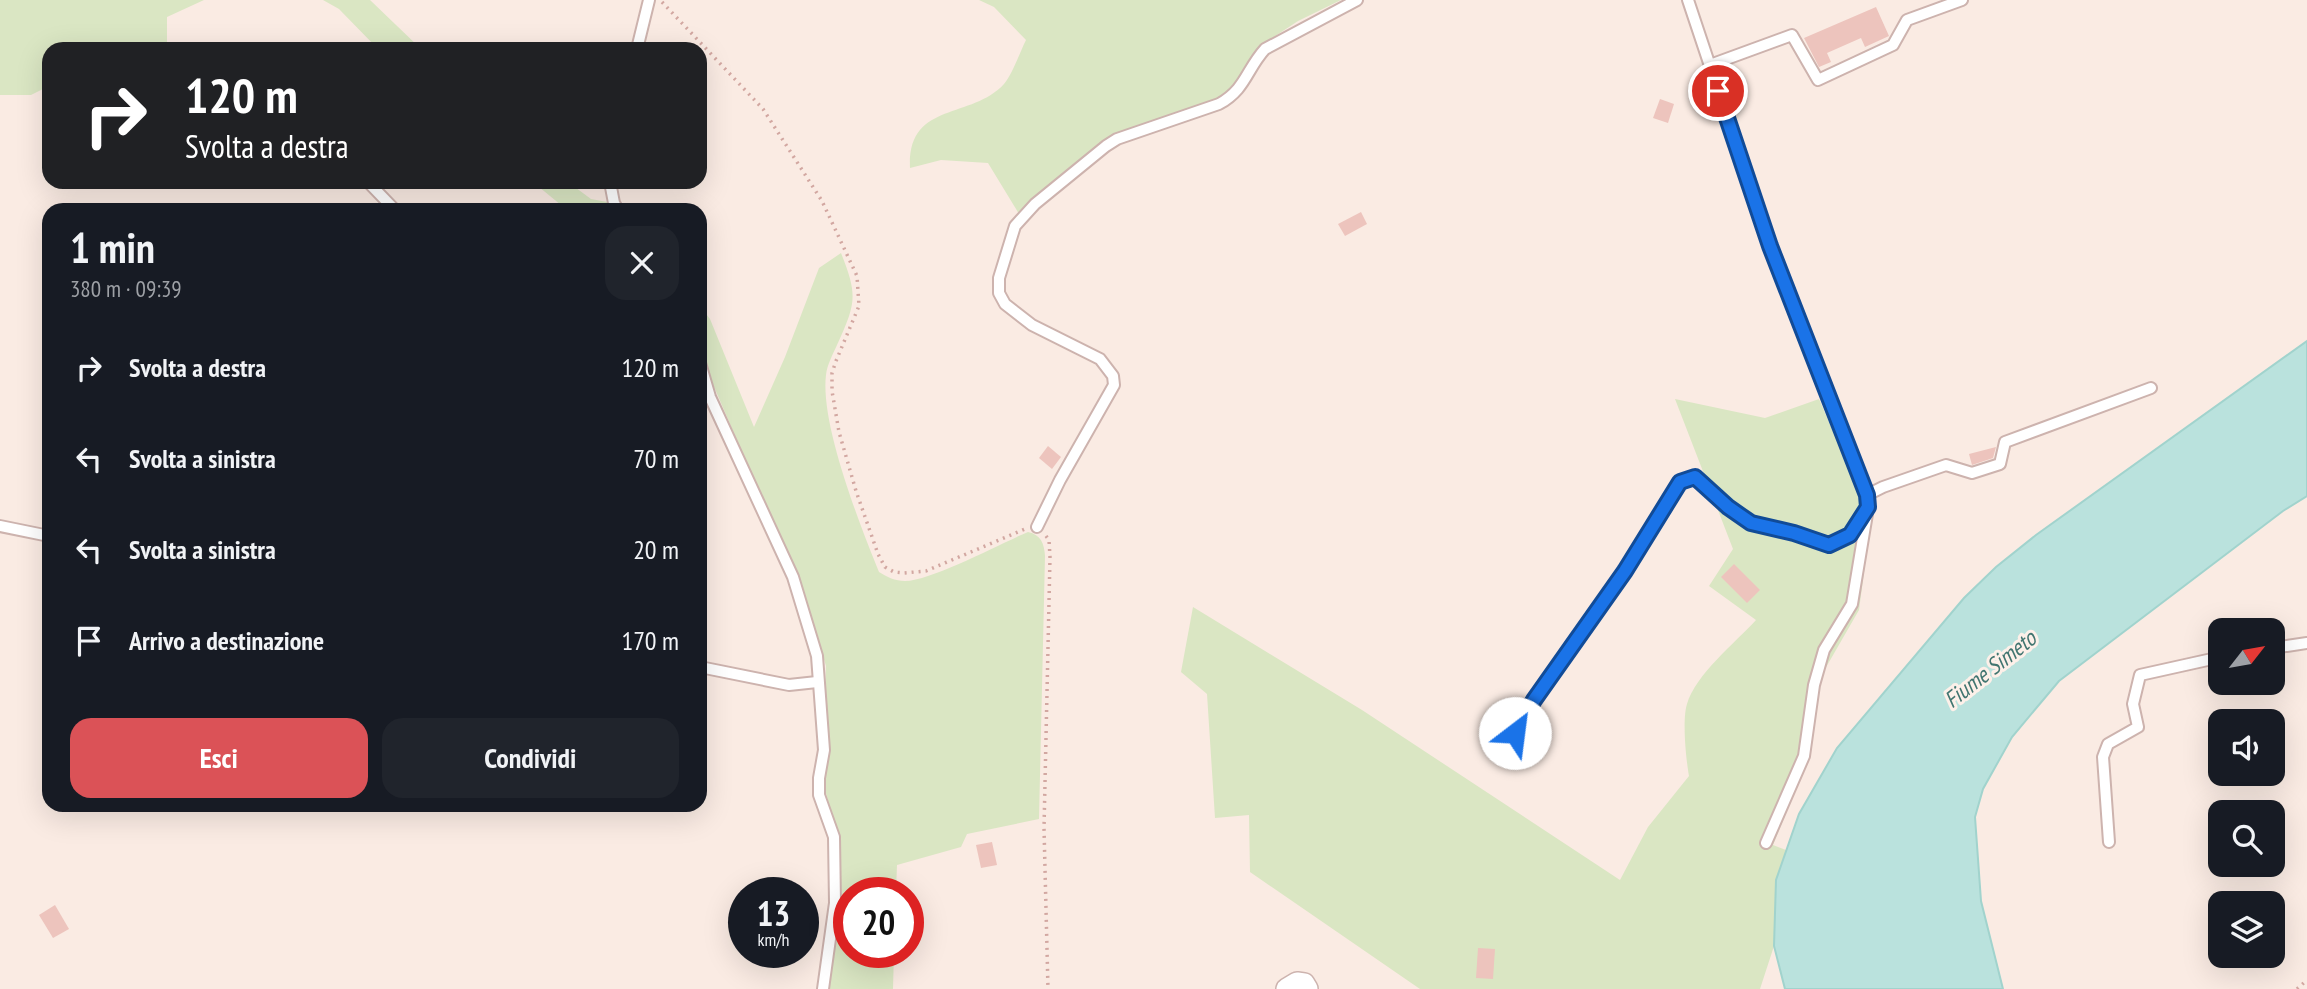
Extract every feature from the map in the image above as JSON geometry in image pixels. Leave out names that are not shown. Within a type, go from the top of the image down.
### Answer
[{"type":"street","points":[[1287,989],[1297,983],[1304,984],[1307,989]]},
{"type":"lane","points":[[639,42],[649,0]]},
{"type":"lane","points":[[1037,527],[1060,480],[1114,385],[1113,376],[1100,359],[1032,325],[1005,304],[999,293],[999,278],[1015,226],[1035,204],[1106,146],[1133,133],[1219,104],[1240,89],[1256,58],[1265,49],[1357,0]]},
{"type":"lane","points":[[1688,0],[1770,246],[1867,495],[1868,507],[1852,604],[1824,650],[1814,685],[1804,756],[1766,843]]},
{"type":"lane","points":[[1710,65],[1792,35],[1818,80],[1893,46],[1907,20],[1962,0]]},
{"type":"lane","points":[[375,189],[388,203]]},
{"type":"lane","points":[[1867,495],[1946,465],[1972,473],[2000,464],[2005,442],[2151,388]]},
{"type":"lane","points":[[707,390],[793,577],[817,656],[824,750],[819,778],[820,795],[834,837],[835,903],[823,989]]},
{"type":"lane","points":[[1515,733],[1534,700],[1625,571],[1680,482],[1695,477],[1728,507],[1751,523],[1829,545],[1850,535],[1868,507]]},
{"type":"lane","points":[[0,526],[42,535]]},
{"type":"lane","points":[[2286,646],[2307,643]]},
{"type":"lane","points":[[2109,842],[2103,757],[2108,744],[2138,727],[2133,704],[2140,675],[2208,660]]},
{"type":"lane","points":[[707,668],[789,685],[817,682]]},
{"type":"path","points":[[661,0],[701,42]]},
{"type":"path","points":[[707,48],[764,108],[822,201],[857,276],[859,306],[832,373],[832,391],[839,432],[856,491],[885,567],[904,573],[926,571],[1028,527],[1037,527],[1049,540],[1044,828],[1048,989]]},
{"type":"path","points":[[2297,989],[2307,980]]},
{"type":"green space","points":[[0,0],[204,0],[167,17],[167,42],[42,42],[42,90],[31,95],[0,95]]},
{"type":"green space","points":[[323,0],[370,0],[414,42],[371,42],[339,9]]},
{"type":"green space","points":[[979,0],[1341,0],[1298,21],[1260,46],[1237,86],[1216,100],[1116,135],[1019,214],[988,163],[941,160],[910,168],[912,147],[919,132],[930,121],[975,103],[1004,84],[1026,40],[994,7]]},
{"type":"green space","points":[[542,189],[577,189],[591,199],[613,203],[558,203]]},
{"type":"green space","points":[[841,253],[852,290],[851,309],[828,367],[826,396],[829,420],[843,474],[879,572],[905,581],[932,575],[1028,532],[1036,535],[1044,547],[1039,819],[967,834],[961,847],[897,865],[897,877],[840,877],[838,837],[822,779],[826,666],[799,577],[712,382],[707,367],[707,315],[754,427],[785,357],[819,268]]},
{"type":"green space","points":[[1675,399],[1765,418],[1819,399],[1858,489],[1861,509],[1873,504],[1859,610],[1821,676],[1808,760],[1773,845],[1786,850],[1776,880],[1774,946],[1760,989],[1420,989],[1250,872],[1249,815],[1215,818],[1207,694],[1181,672],[1193,607],[1362,710],[1620,880],[1648,827],[1689,776],[1685,720],[1692,693],[1707,670],[1756,620],[1709,586],[1733,549]]},
{"type":"green space","points":[[833,954],[833,968],[894,968],[893,989],[827,989]]},
{"type":"water","name":"Fiume Simeto","points":[[2307,341],[2307,496],[2283,511],[2059,681],[2012,737],[1983,789],[1975,817],[1981,901],[2003,989],[1785,989],[1774,946],[1776,880],[1799,814],[1837,748],[1964,598],[1996,567],[2036,535]]},
{"type":"building","points":[[1876,7],[1889,36],[1865,47],[1861,38],[1827,53],[1831,62],[1819,67],[1804,38]]},
{"type":"building","points":[[1660,99],[1674,104],[1668,123],[1653,118]]},
{"type":"building","points":[[1361,212],[1367,224],[1345,236],[1338,224]]},
{"type":"building","points":[[1048,446],[1061,457],[1052,469],[1039,458]]},
{"type":"building","points":[[1996,447],[1993,458],[1972,465],[1969,454]]},
{"type":"building","points":[[1734,564],[1760,590],[1747,603],[1721,577]]},
{"type":"building","points":[[992,842],[997,865],[981,868],[976,845]]},
{"type":"building","points":[[55,905],[69,929],[53,938],[39,915]]},
{"type":"building","points":[[1478,948],[1495,949],[1493,979],[1476,978]]},
{"type":"route","points":[[1515,733],[1534,700],[1625,571],[1680,482],[1695,477],[1706,484],[1728,507],[1751,523],[1829,545],[1850,535],[1868,507],[1867,495],[1841,425],[1770,246],[1718,91]]}]
